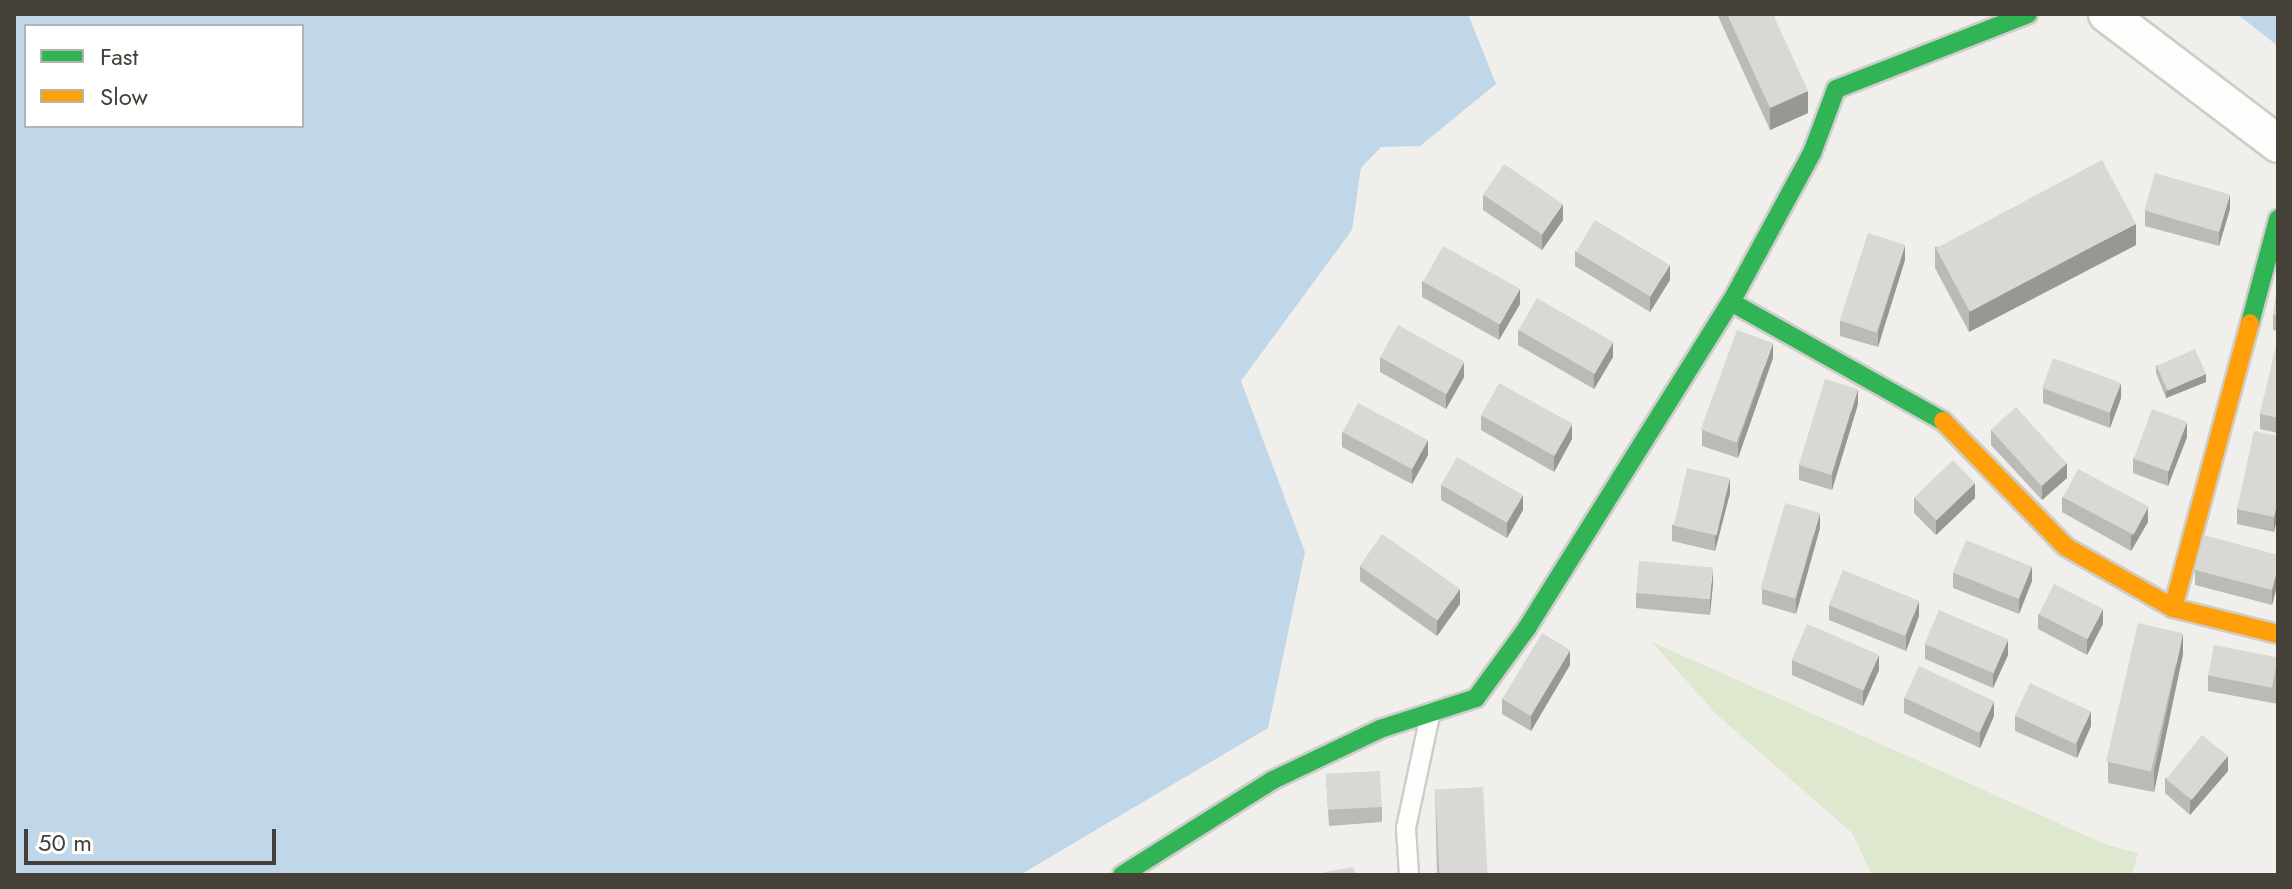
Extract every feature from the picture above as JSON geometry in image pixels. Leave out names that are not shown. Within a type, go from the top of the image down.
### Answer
[{"type":"street","points":[[1122,875],[1273,780],[1380,729],[1476,698],[1518,640],[1731,302],[1812,153],[1836,89],[2028,14]]},
{"type":"street","points":[[2107,14],[2278,144]]},
{"type":"street","points":[[2173,608],[2278,219]]},
{"type":"street","points":[[1731,302],[1941,419],[2066,547],[2173,608],[2278,634]]},
{"type":"lane","points":[[1409,875],[1406,828],[1431,713]]},
{"type":"green space","points":[[1652,642],[2107,845],[2138,853],[2132,875],[1872,875],[1852,833],[1715,713]]},
{"type":"water","points":[[14,14],[1468,14],[1496,84],[1420,146],[1381,147],[1361,168],[1352,230],[1241,381],[1305,552],[1268,728],[1020,875],[14,875]]},
{"type":"water","points":[[2237,14],[2278,14],[2278,46]]},
{"type":"building","points":[[1727,14],[1773,14],[1808,91],[1770,108]]},
{"type":"building","points":[[2102,160],[2136,224],[1970,312],[1936,248]]},
{"type":"building","points":[[1504,164],[1563,204],[1542,234],[1483,195]]},
{"type":"building","points":[[2155,173],[2230,194],[2219,232],[2144,210]]},
{"type":"building","points":[[1595,220],[1670,265],[1651,297],[1576,252]]},
{"type":"building","points":[[1868,233],[1905,245],[1877,333],[1840,320]]},
{"type":"building","points":[[1443,246],[1520,289],[1500,325],[1423,282]]},
{"type":"building","points":[[2278,284],[2278,316],[2273,315]]},
{"type":"building","points":[[1537,298],[1613,342],[1595,374],[1518,330]]},
{"type":"building","points":[[1398,325],[1464,362],[1447,394],[1380,357]]},
{"type":"building","points":[[1737,330],[1773,343],[1736,443],[1701,430]]},
{"type":"building","points":[[2278,341],[2278,418],[2260,414]]},
{"type":"building","points":[[2195,349],[2206,374],[2168,391],[2157,366]]},
{"type":"building","points":[[2053,358],[2121,383],[2110,413],[2042,388]]},
{"type":"building","points":[[1825,379],[1858,389],[1831,475],[1799,465]]},
{"type":"building","points":[[1499,383],[1572,424],[1555,456],[1481,415]]},
{"type":"building","points":[[1358,403],[1428,440],[1412,469],[1343,432]]},
{"type":"building","points":[[2016,407],[2067,463],[2042,486],[1991,430]]},
{"type":"building","points":[[2152,409],[2187,422],[2169,471],[2134,459]]},
{"type":"building","points":[[2254,431],[2278,436],[2278,500],[2274,517],[2237,509]]},
{"type":"building","points":[[1457,457],[1523,495],[1507,523],[1441,485]]},
{"type":"building","points":[[1953,460],[1975,483],[1936,521],[1914,498]]},
{"type":"building","points":[[1687,468],[1730,478],[1717,535],[1674,525]]},
{"type":"building","points":[[2078,469],[2149,507],[2134,535],[2063,497]]},
{"type":"building","points":[[1785,503],[1820,513],[1795,598],[1760,589]]},
{"type":"building","points":[[1382,534],[1460,588],[1437,620],[1360,566]]},
{"type":"building","points":[[2204,535],[2278,555],[2272,590],[2195,570]]},
{"type":"building","points":[[1966,540],[2032,567],[2019,599],[1953,572]]},
{"type":"building","points":[[1639,561],[1713,567],[1710,599],[1636,593]]},
{"type":"building","points":[[1843,570],[1919,601],[1905,636],[1829,605]]},
{"type":"building","points":[[2054,584],[2103,609],[2088,639],[2039,614]]},
{"type":"building","points":[[1939,610],[2008,639],[1994,673],[1925,644]]},
{"type":"building","points":[[2138,623],[2183,633],[2151,772],[2106,761]]},
{"type":"building","points":[[1807,624],[1879,654],[1864,690],[1792,660]]},
{"type":"building","points":[[1542,633],[1570,650],[1531,716],[1502,699]]},
{"type":"building","points":[[2214,645],[2278,657],[2272,688],[2208,675]]},
{"type":"building","points":[[1919,666],[1994,701],[1979,733],[1904,698]]},
{"type":"building","points":[[2030,683],[2091,711],[2076,744],[2015,716]]},
{"type":"building","points":[[2202,735],[2228,756],[2192,800],[2166,779]]},
{"type":"building","points":[[1380,771],[1382,807],[1328,810],[1326,774]]},
{"type":"building","points":[[1483,787],[1488,875],[1440,875],[1435,790]]},
{"type":"building","points":[[1354,867],[1355,875],[1324,875],[1324,872]]},
{"type":"traffic: fast","points":[[1731,302],[1812,153],[1836,89],[2028,14]]},
{"type":"traffic: fast","points":[[2250,323],[2278,219]]},
{"type":"traffic: fast","points":[[1122,875],[1273,780],[1380,729],[1476,698],[1527,628],[1731,302],[1943,421]]},
{"type":"traffic: slow","points":[[2173,608],[2250,323]]},
{"type":"traffic: slow","points":[[1943,421],[2066,547],[2173,608],[2278,634]]}]
